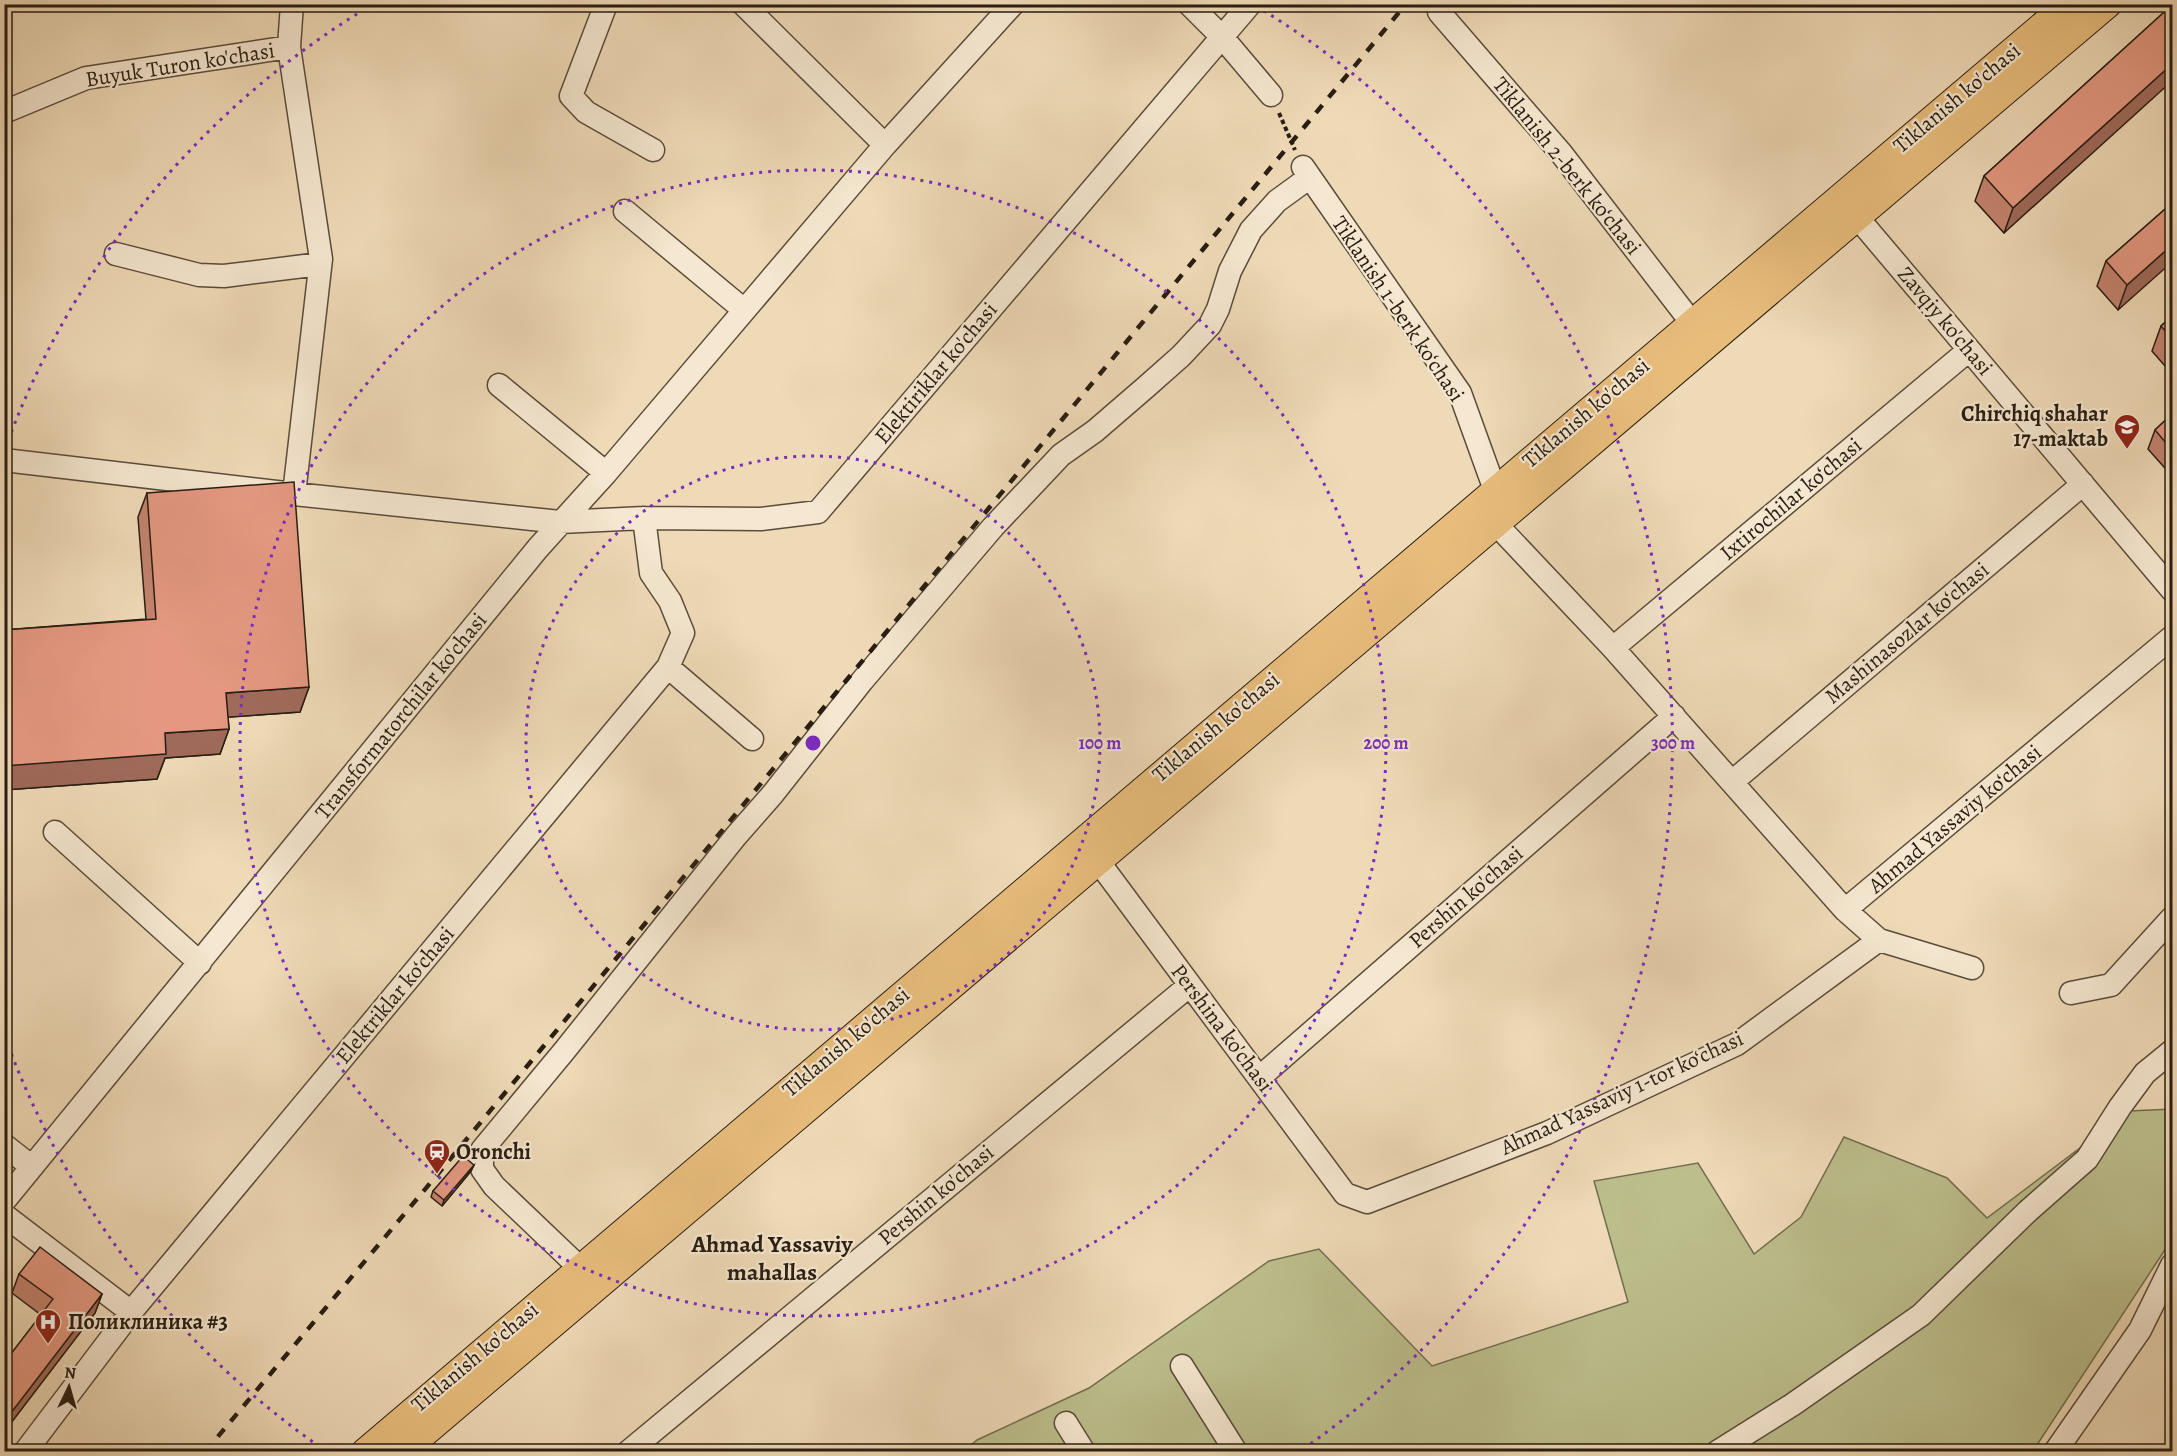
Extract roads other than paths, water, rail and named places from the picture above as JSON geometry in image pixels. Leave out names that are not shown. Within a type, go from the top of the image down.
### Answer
[{"type":"main road","name":"Tiklanish ko'chasi","points":[[365,1452],[2068,4]]},
{"type":"main road","points":[[402,1452],[2108,4]]},
{"type":"main road","points":[[1495,490],[1495,523]]},
{"type":"street","name":"Buyuk Turon ko'chasi","points":[[292,4],[289,47],[320,264],[294,494]]},
{"type":"street","points":[[606,4],[571,96],[586,112],[653,150]]},
{"type":"street","points":[[743,4],[885,145]]},
{"type":"street","name":"Transformatorchilar ko'chasi","points":[[4,1201],[560,522],[606,473],[885,145],[1013,4]]},
{"type":"street","points":[[1189,4],[1222,37],[1271,95]]},
{"type":"street","name":"Elektiriklar ko'chasi","points":[[4,460],[560,522],[644,518],[761,519],[818,512],[1250,4]]},
{"type":"street","name":"Tiklanish 2-berk ko‘chasi","points":[[1439,12],[1561,153],[1692,323]]},
{"type":"street","name":"Buyuk Turon ko'chasi","points":[[4,112],[86,78],[289,47]]},
{"type":"street","name":"Tiklanish 1-berk ko‘chasi","points":[[580,1268],[494,1186],[482,1169],[482,1150],[736,836],[772,795],[862,681],[986,535],[1061,455],[1095,431],[1146,387],[1181,356],[1210,325],[1218,309],[1230,271],[1251,230],[1306,172],[1460,393],[1495,490]]},
{"type":"street","points":[[625,211],[744,310]]},
{"type":"street","name":"Zavqiy ko'chasi","points":[[1857,217],[2172,590]]},
{"type":"street","points":[[116,254],[200,275],[224,276],[320,264]]},
{"type":"street","name":"Ixtirochilar ko‘chasi","points":[[1613,648],[1969,350]]},
{"type":"street","points":[[499,385],[606,473]]},
{"type":"street","name":"Mashinasozlar ko‘chasi","points":[[1732,782],[2083,484]]},
{"type":"street","name":"Elektriklar ko‘chasi","points":[[25,1452],[131,1312],[668,667],[683,633],[670,601],[651,573],[644,518]]},
{"type":"street","points":[[1495,523],[1613,648],[1845,910]]},
{"type":"street","name":"Ahmad Yassaviy ko‘chasi","points":[[1971,968],[1879,940],[1845,910],[2172,637]]},
{"type":"street","points":[[668,667],[752,739]]},
{"type":"street","name":"Pershin ko'chasi","points":[[1259,1078],[1674,716]]},
{"type":"street","points":[[55,832],[200,963]]},
{"type":"street","name":"Pershina ko'chasi","points":[[1098,861],[1345,1194]]},
{"type":"street","points":[[2071,993],[2111,985],[2172,918]]},
{"type":"street","name":"Ahmad Yassaviy 1-tor ko‘chasi","points":[[1345,1194],[1367,1202],[1547,1133],[1737,1044],[1879,940]]},
{"type":"street","name":"Pershin ko'chasi","points":[[627,1452],[1190,984]]},
{"type":"street","points":[[1717,1452],[1792,1405],[1921,1315],[2028,1211],[2087,1159],[2145,1073],[2172,1051]]},
{"type":"street","points":[[4,1145],[32,1167]]},
{"type":"street","points":[[4,1215],[131,1312]]},
{"type":"street","points":[[2055,1452],[2140,1330],[2172,1264]]},
{"type":"street","points":[[1182,1366],[1236,1452]]},
{"type":"street","points":[[1066,1423],[1084,1452]]},
{"type":"railway","points":[[205,1452],[1406,4]]},
{"type":"place","name":"Chirchiq shahar 17-maktab","points":[[2127,450]]},
{"type":"place","name":"Oronchi","points":[[437,1175]]},
{"type":"place","name":"Поликлиника #3","points":[[48,1345]]},
{"type":"district","name":"Ahmad Yassaviy mahallas","points":[[772,1258]]}]
